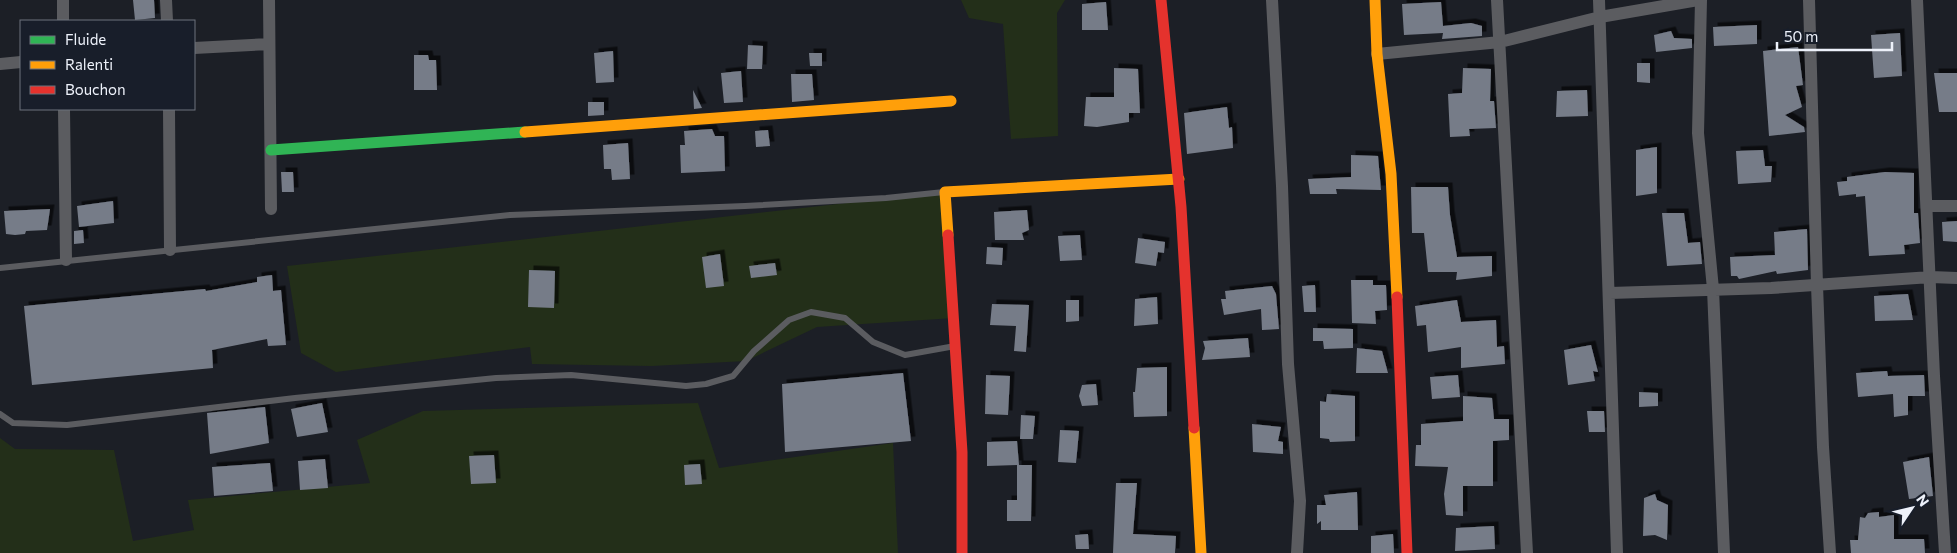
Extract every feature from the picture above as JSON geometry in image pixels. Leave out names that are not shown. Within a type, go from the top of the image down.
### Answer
[{"type":"street","points":[[63,0],[63,20]]},
{"type":"street","points":[[166,0],[167,20]]},
{"type":"street","points":[[269,0],[271,209]]},
{"type":"street","points":[[1161,0],[1174,105],[1185,257],[1200,553]]},
{"type":"street","points":[[1272,0],[1282,186],[1288,364],[1300,500],[1297,553]]},
{"type":"street","points":[[1375,0],[1378,54],[1392,174],[1403,414],[1407,553]]},
{"type":"street","points":[[1497,0],[1527,553]]},
{"type":"street","points":[[1599,0],[1617,553]]},
{"type":"street","points":[[1378,54],[1500,42],[1600,17],[1699,0],[1698,133],[1713,289],[1724,553]]},
{"type":"street","points":[[1809,0],[1823,447],[1830,553]]},
{"type":"street","points":[[1917,0],[1945,553]]},
{"type":"street","points":[[195,48],[269,44]]},
{"type":"street","points":[[0,64],[20,62]]},
{"type":"street","points":[[271,150],[951,101]]},
{"type":"street","points":[[64,110],[66,260]]},
{"type":"street","points":[[168,110],[170,250]]},
{"type":"street","points":[[962,553],[962,452],[945,192],[1179,179]]},
{"type":"street","points":[[1927,206],[1957,206]]},
{"type":"street","points":[[1610,292],[1817,285],[1931,277],[1957,278]]},
{"type":"lane","points":[[0,268],[510,215],[745,206],[886,198],[945,192]]},
{"type":"lane","points":[[0,414],[13,423],[67,425],[295,398],[496,378],[571,375],[686,386],[706,384],[733,376],[754,351],[789,320],[811,312],[845,318],[873,342],[905,355],[956,346]]},
{"type":"green space","points":[[961,0],[1065,0],[1057,13],[1058,136],[1011,139],[1003,24],[969,18]]},
{"type":"green space","points":[[945,192],[954,318],[817,327],[746,361],[652,366],[532,364],[530,347],[336,372],[301,353],[287,266]]},
{"type":"green space","points":[[698,403],[719,468],[893,443],[898,553],[0,553],[0,438],[15,449],[114,450],[133,541],[194,530],[188,500],[370,483],[357,440],[423,411]]},
{"type":"building","points":[[133,0],[154,0],[155,18],[135,20]]},
{"type":"building","points":[[1106,2],[1108,30],[1082,30],[1082,4]]},
{"type":"building","points":[[1441,2],[1443,26],[1471,23],[1482,26],[1482,36],[1442,39],[1443,33],[1404,35],[1402,4]]},
{"type":"building","points":[[1757,25],[1757,44],[1714,46],[1713,27]]},
{"type":"building","points":[[1671,31],[1674,38],[1692,39],[1692,48],[1656,52],[1654,35]]},
{"type":"building","points":[[1900,33],[1902,76],[1874,78],[1871,35]]},
{"type":"building","points":[[748,45],[763,46],[762,69],[747,69]]},
{"type":"building","points":[[1798,47],[1803,85],[1796,86],[1802,107],[1785,115],[1804,127],[1805,132],[1769,136],[1763,51]]},
{"type":"building","points":[[613,51],[614,82],[596,83],[594,53]]},
{"type":"building","points":[[809,53],[822,53],[822,66],[810,66]]},
{"type":"building","points":[[414,55],[428,55],[429,60],[436,60],[437,90],[414,90]]},
{"type":"building","points":[[1637,63],[1650,63],[1650,83],[1637,82]]},
{"type":"building","points":[[1114,68],[1138,69],[1140,113],[1129,113],[1129,122],[1097,127],[1084,126],[1086,97],[1114,97]]},
{"type":"building","points":[[1463,68],[1491,69],[1490,101],[1494,101],[1496,128],[1469,129],[1470,136],[1450,137],[1448,94],[1462,93]]},
{"type":"building","points":[[741,71],[743,102],[724,103],[721,73]]},
{"type":"building","points":[[1934,73],[1957,73],[1957,112],[1939,112]]},
{"type":"building","points":[[791,74],[812,74],[814,100],[792,102]]},
{"type":"building","points":[[693,90],[702,108],[694,109]]},
{"type":"building","points":[[1587,90],[1588,116],[1556,117],[1557,91]]},
{"type":"building","points":[[588,102],[604,102],[604,115],[588,116]]},
{"type":"building","points":[[1227,107],[1229,128],[1232,127],[1233,148],[1187,154],[1184,113]]},
{"type":"building","points":[[712,129],[715,136],[724,136],[725,171],[681,173],[680,145],[685,145],[684,131]]},
{"type":"building","points":[[768,130],[770,146],[756,147],[755,131]]},
{"type":"building","points":[[628,143],[630,179],[612,180],[611,169],[604,169],[603,145]]},
{"type":"building","points":[[1657,147],[1657,193],[1636,196],[1636,150]]},
{"type":"building","points":[[1763,150],[1765,166],[1772,166],[1771,182],[1738,184],[1736,151]]},
{"type":"building","points":[[1351,155],[1378,156],[1381,190],[1336,189],[1337,194],[1310,194],[1308,179],[1351,177]]},
{"type":"building","points":[[281,172],[293,172],[294,192],[282,192]]},
{"type":"building","points":[[1885,172],[1914,173],[1914,213],[1918,213],[1920,243],[1904,245],[1905,254],[1869,256],[1865,196],[1856,197],[1856,194],[1839,196],[1837,182],[1847,181],[1847,177]]},
{"type":"building","points":[[1411,187],[1448,187],[1450,215],[1457,257],[1492,256],[1492,276],[1456,280],[1457,272],[1428,272],[1424,233],[1412,233]]},
{"type":"building","points":[[113,201],[114,223],[79,227],[77,206]]},
{"type":"building","points":[[50,209],[47,230],[26,231],[25,234],[15,235],[6,234],[4,211]]},
{"type":"building","points":[[1027,210],[1029,230],[1022,233],[1024,240],[995,240],[994,212]]},
{"type":"building","points":[[1662,213],[1684,213],[1688,243],[1700,242],[1702,264],[1667,266]]},
{"type":"building","points":[[1957,221],[1957,242],[1943,241],[1942,222]]},
{"type":"building","points":[[1807,229],[1808,270],[1777,274],[1776,271],[1739,279],[1737,276],[1731,276],[1730,257],[1775,255],[1774,232]]},
{"type":"building","points":[[83,230],[84,243],[74,244],[74,231]]},
{"type":"building","points":[[1080,235],[1082,260],[1060,261],[1058,236]]},
{"type":"building","points":[[1138,238],[1165,242],[1164,253],[1158,252],[1156,266],[1135,263]]},
{"type":"building","points":[[987,247],[1003,248],[1002,265],[986,264]]},
{"type":"building","points":[[720,254],[724,286],[706,288],[702,257]]},
{"type":"building","points":[[775,263],[777,275],[751,278],[749,266]]},
{"type":"building","points":[[529,270],[555,271],[554,308],[528,307]]},
{"type":"building","points":[[272,275],[273,291],[281,290],[286,345],[268,346],[267,339],[212,350],[213,368],[32,385],[24,306],[205,289],[206,291],[257,282],[257,277]]},
{"type":"building","points":[[1351,280],[1373,280],[1373,285],[1386,285],[1387,310],[1375,311],[1376,324],[1352,323]]},
{"type":"building","points":[[1315,285],[1316,312],[1304,312],[1302,286]]},
{"type":"building","points":[[1272,286],[1276,294],[1279,329],[1262,330],[1261,309],[1224,315],[1221,299],[1226,299],[1225,291]]},
{"type":"building","points":[[1908,294],[1913,320],[1875,321],[1874,296]]},
{"type":"building","points":[[1157,297],[1158,324],[1134,326],[1135,299]]},
{"type":"building","points":[[1066,300],[1079,300],[1079,321],[1066,322]]},
{"type":"building","points":[[1457,300],[1461,322],[1496,320],[1497,347],[1504,346],[1505,364],[1461,368],[1461,347],[1428,352],[1426,325],[1417,326],[1415,306]]},
{"type":"building","points":[[992,304],[1029,305],[1026,352],[1014,351],[1016,326],[990,325]]},
{"type":"building","points":[[1313,328],[1353,329],[1353,348],[1324,349],[1323,341],[1313,341]]},
{"type":"building","points":[[1248,338],[1250,357],[1202,360],[1205,348],[1203,341]]},
{"type":"building","points":[[1591,345],[1598,372],[1593,371],[1595,381],[1568,385],[1564,350]]},
{"type":"building","points":[[1357,348],[1382,351],[1388,373],[1356,373]]},
{"type":"building","points":[[1167,367],[1167,416],[1134,417],[1133,392],[1135,392],[1137,368]]},
{"type":"building","points":[[1887,371],[1888,376],[1924,375],[1925,396],[1908,396],[1908,415],[1894,417],[1893,394],[1858,397],[1856,373]]},
{"type":"building","points":[[903,373],[911,441],[785,452],[782,384]]},
{"type":"building","points":[[986,375],[1010,376],[1008,415],[985,414]]},
{"type":"building","points":[[1458,375],[1460,397],[1432,399],[1430,377]]},
{"type":"building","points":[[1096,384],[1098,405],[1082,406],[1079,396],[1082,385]]},
{"type":"building","points":[[1639,392],[1658,393],[1658,406],[1639,407]]},
{"type":"building","points":[[1327,394],[1355,396],[1355,441],[1330,442],[1329,439],[1320,438],[1320,401],[1326,402]]},
{"type":"building","points":[[1463,396],[1492,398],[1494,419],[1509,419],[1509,440],[1493,441],[1493,486],[1463,486],[1463,516],[1446,515],[1444,494],[1448,467],[1415,466],[1416,445],[1421,445],[1421,424],[1463,421]]},
{"type":"building","points":[[322,403],[328,432],[297,437],[291,409]]},
{"type":"building","points":[[265,407],[269,443],[210,454],[207,413]]},
{"type":"building","points":[[1587,411],[1604,411],[1605,432],[1589,432]]},
{"type":"building","points":[[1021,415],[1035,416],[1033,439],[1020,439]]},
{"type":"building","points":[[1252,424],[1281,427],[1278,441],[1283,442],[1283,454],[1253,452]]},
{"type":"building","points":[[1060,430],[1079,431],[1076,463],[1058,462]]},
{"type":"building","points":[[1017,441],[1019,465],[1032,465],[1031,521],[1007,521],[1007,500],[1017,500],[1017,465],[987,466],[987,442]]},
{"type":"building","points":[[494,455],[496,483],[471,484],[469,456]]},
{"type":"building","points":[[1929,457],[1933,496],[1909,499],[1903,462]]},
{"type":"building","points":[[325,459],[328,488],[300,490],[298,461]]},
{"type":"building","points":[[270,463],[273,491],[214,496],[212,467]]},
{"type":"building","points":[[700,464],[702,484],[685,485],[684,465]]},
{"type":"building","points":[[1116,483],[1137,483],[1133,534],[1176,536],[1175,553],[1113,553]]},
{"type":"building","points":[[1357,492],[1358,530],[1321,530],[1321,521],[1317,524],[1317,505],[1326,505],[1324,495]]},
{"type":"building","points":[[1655,494],[1657,500],[1668,505],[1667,540],[1655,535],[1643,536],[1644,498]]},
{"type":"building","points":[[1879,512],[1879,517],[1894,515],[1894,539],[1924,539],[1925,553],[1851,553],[1850,540],[1858,540],[1860,517],[1865,518],[1868,513]]},
{"type":"building","points":[[1494,526],[1495,549],[1455,551],[1456,528]]},
{"type":"building","points":[[1088,534],[1089,549],[1076,549],[1075,535]]},
{"type":"building","points":[[1393,534],[1394,553],[1371,553],[1371,536]]},
{"type":"traffic: fast","points":[[271,150],[525,132]]},
{"type":"traffic: slow","points":[[1375,0],[1377,54],[1391,174],[1397,297]]},
{"type":"traffic: slow","points":[[525,132],[951,101]]},
{"type":"traffic: slow","points":[[948,235],[945,192],[1179,179]]},
{"type":"traffic: slow","points":[[1194,428],[1201,553]]},
{"type":"traffic: jam","points":[[1161,0],[1181,207],[1194,428]]},
{"type":"traffic: jam","points":[[948,235],[962,452],[962,553]]},
{"type":"traffic: jam","points":[[1397,297],[1407,553]]}]
